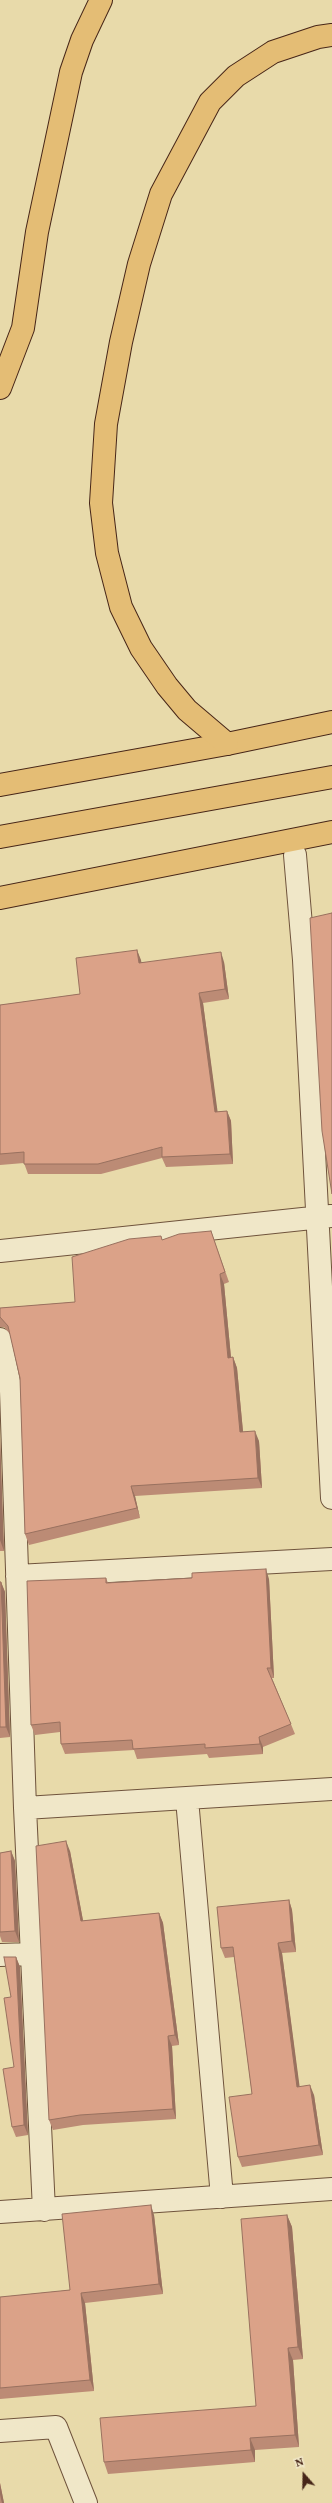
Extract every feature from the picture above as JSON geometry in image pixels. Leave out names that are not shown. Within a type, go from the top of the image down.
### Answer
[{"type":"main road","points":[[0,388],[23,328],[37,232],[71,72],[82,40],[101,0]]},
{"type":"main road","points":[[227,744],[187,710],[167,686],[141,648],[121,607],[107,553],[101,503],[106,424],[121,342],[139,264],[161,194],[210,102],[236,76],[272,52],[318,37],[332,35]]},
{"type":"main road","points":[[0,785],[227,744],[332,722]]},
{"type":"main road","points":[[0,837],[332,777]]},
{"type":"main road","points":[[0,898],[332,832]]},
{"type":"street","points":[[295,856],[325,1216],[332,1498]]},
{"type":"street","points":[[0,1252],[325,1216]]},
{"type":"street","points":[[0,1339],[11,1391],[8,1522],[17,1576],[31,1954],[44,2210]]},
{"type":"street","points":[[17,1576],[332,1559]]},
{"type":"street","points":[[25,1808],[332,1789]]},
{"type":"street","points":[[187,1798],[222,2197]]},
{"type":"street","points":[[0,1955],[31,1954]]},
{"type":"street","points":[[0,2212],[332,2189]]},
{"type":"street","points":[[0,2431],[56,2427],[86,2503]]},
{"type":"building","points":[[332,913],[332,1194],[322,1131],[310,918]]},
{"type":"building","points":[[137,950],[139,963],[221,952],[225,989],[199,993],[215,1112],[227,1111],[230,1154],[162,1157],[162,1147],[98,1164],[24,1164],[24,1152],[0,1154],[0,1005],[80,994],[76,958]]},
{"type":"building","points":[[211,1231],[225,1272],[220,1274],[228,1358],[233,1357],[240,1432],[255,1431],[258,1478],[131,1486],[137,1508],[25,1534],[20,1378],[8,1326],[0,1317],[0,1308],[75,1302],[72,1257],[129,1239],[161,1236],[162,1240],[179,1234]]},
{"type":"building","points":[[266,1569],[271,1668],[267,1668],[291,1724],[259,1737],[260,1744],[205,1748],[205,1744],[133,1749],[132,1740],[61,1744],[60,1722],[31,1725],[27,1581],[106,1578],[106,1583],[192,1578],[192,1573]]},
{"type":"building","points":[[1,1582],[6,1727],[0,1727]]},
{"type":"building","points":[[66,1841],[81,1921],[159,1913],[175,2035],[168,2036],[173,2109],[80,2115],[49,2120],[36,1846]]},
{"type":"building","points":[[11,1851],[15,1931],[0,1932],[0,1853]]},
{"type":"building","points":[[289,1900],[292,1941],[278,1943],[297,2087],[310,2085],[319,2145],[238,2157],[229,2097],[252,2094],[233,1947],[221,1948],[217,1907]]},
{"type":"building","points":[[4,1957],[16,1957],[24,2125],[12,2127],[3,2069],[14,2067],[4,1998],[11,1997]]},
{"type":"building","points":[[151,2205],[159,2284],[81,2293],[90,2380],[0,2388],[0,2297],[70,2290],[62,2214]]},
{"type":"building","points":[[287,2215],[298,2347],[288,2348],[295,2435],[250,2438],[251,2450],[104,2462],[100,2418],[256,2406],[241,2219]]}]
